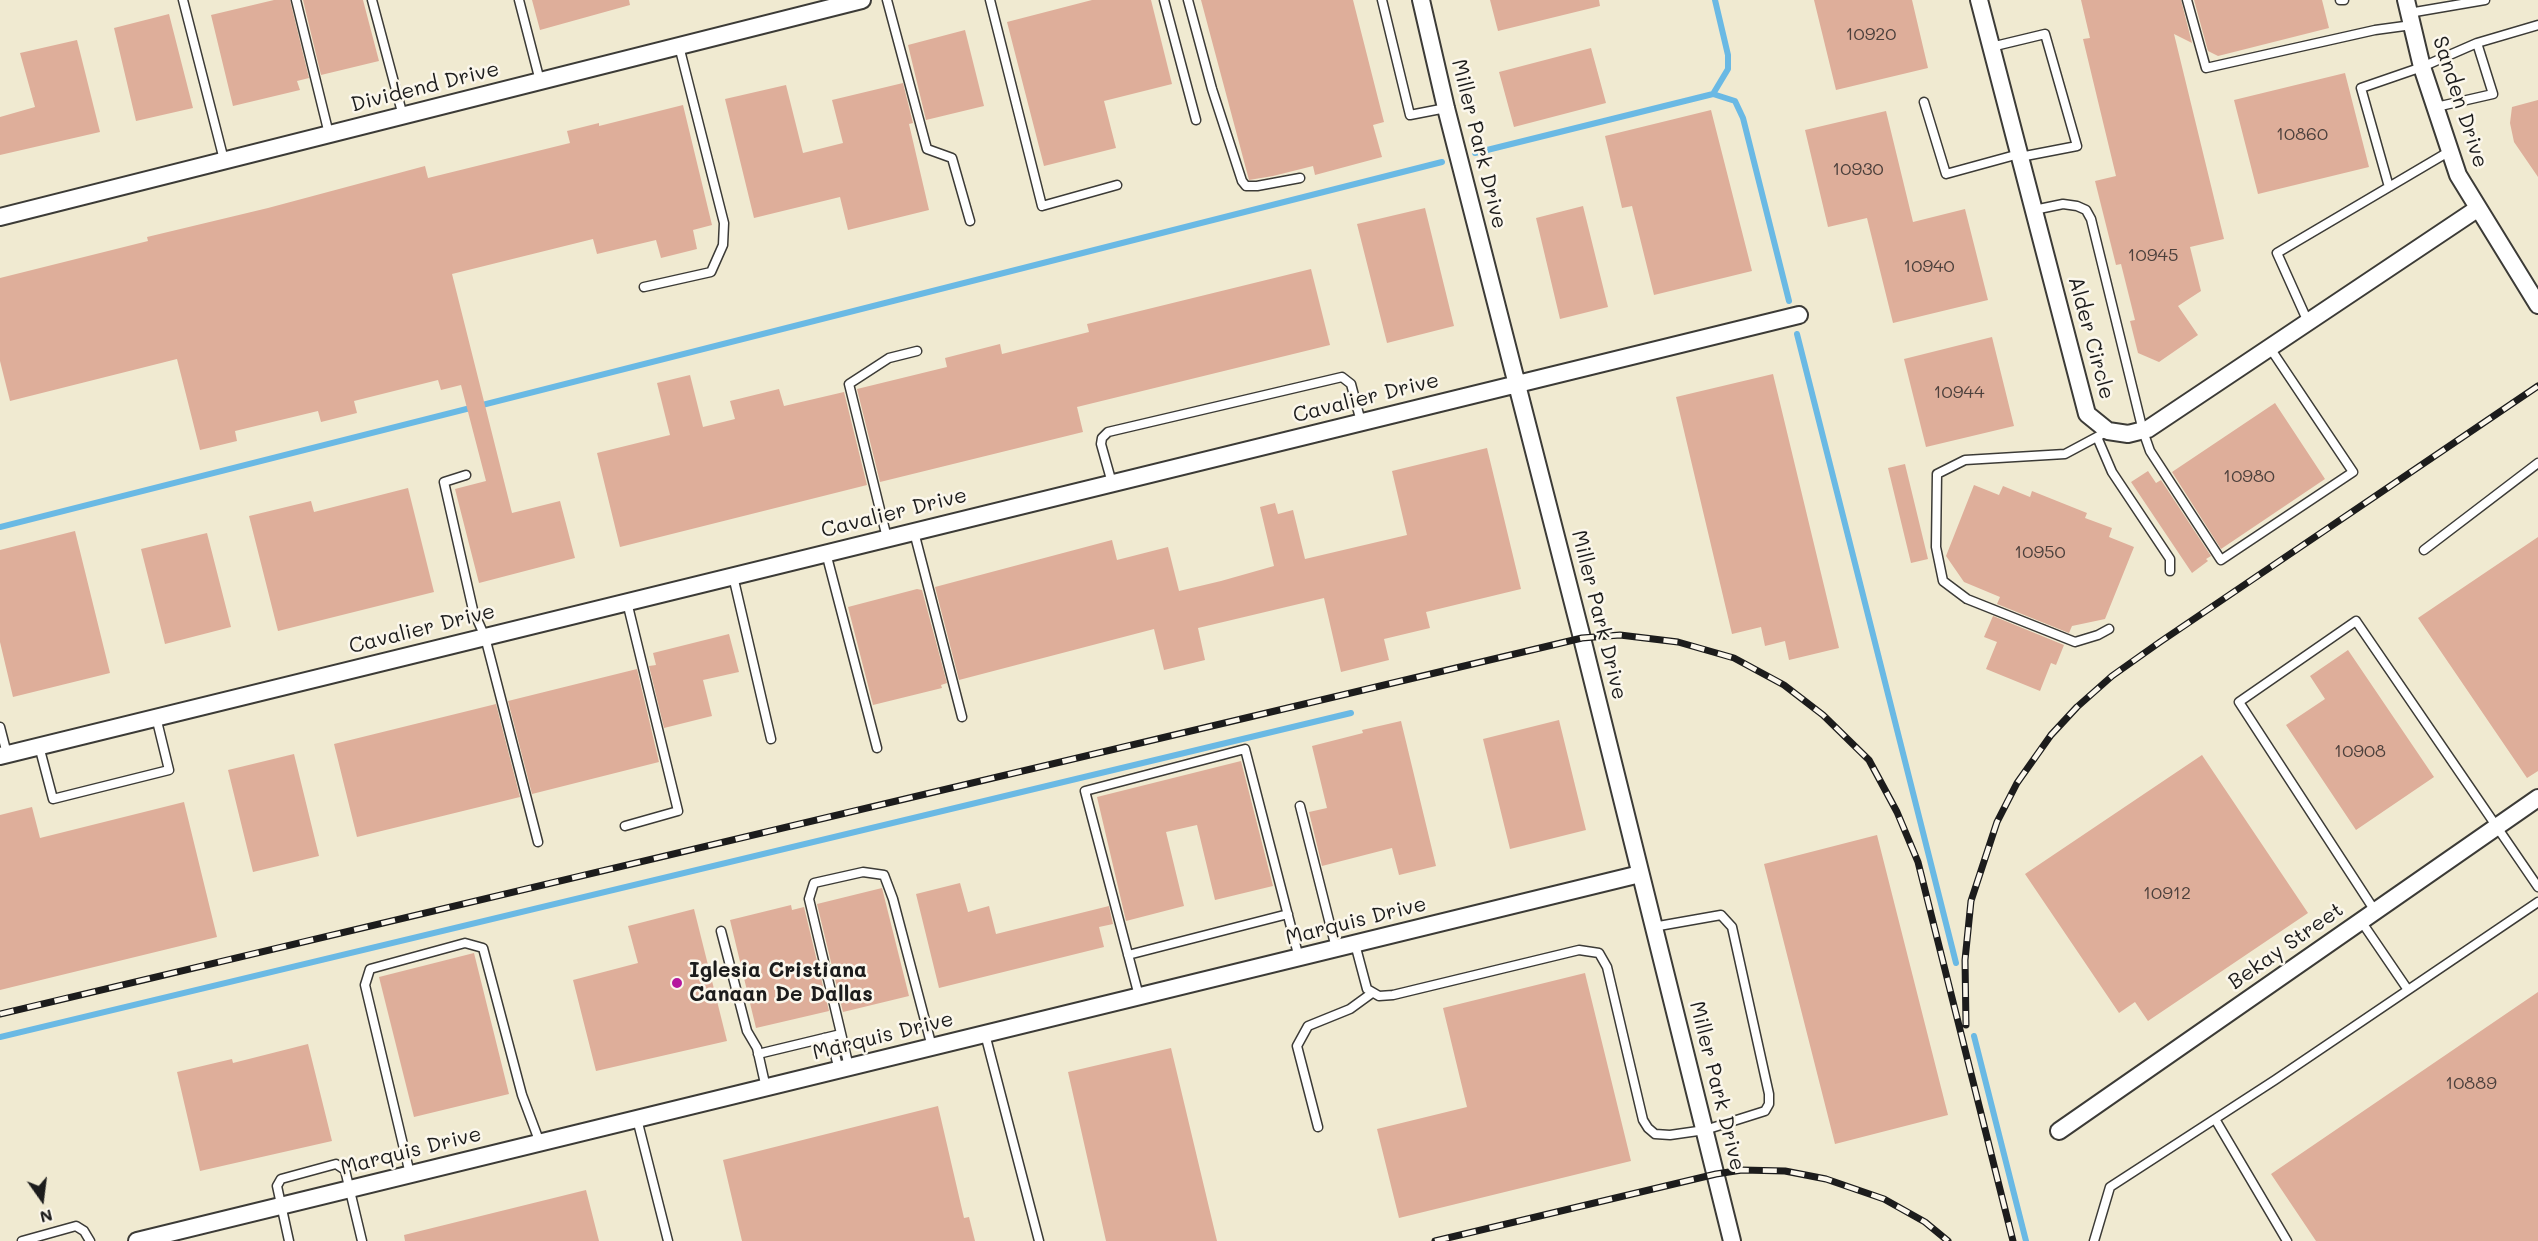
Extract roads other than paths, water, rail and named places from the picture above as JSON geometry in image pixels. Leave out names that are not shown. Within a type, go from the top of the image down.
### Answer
[{"type":"street","name":"Dividend Drive","points":[[0,217],[862,0]]},
{"type":"street","name":"Miller Park Drive","points":[[1421,0],[1446,108],[1732,1241]]},
{"type":"street","name":"Alder Circle","points":[[1979,0],[2087,414],[2103,434],[2128,434],[2148,429],[2477,209]]},
{"type":"street","name":"Sanden Drive","points":[[2409,13],[2422,67],[2458,175],[2477,209],[2536,299]]},
{"type":"street","name":"Cavalier Drive","points":[[3,755],[1799,315]]},
{"type":"street","name":"Bekay Street","points":[[2059,1131],[2538,798]]},
{"type":"street","name":"Marquis Drive","points":[[137,1241],[1640,874]]},
{"type":"lane","points":[[183,0],[224,160]]},
{"type":"lane","points":[[296,0],[329,134]]},
{"type":"lane","points":[[372,0],[403,116]]},
{"type":"lane","points":[[519,0],[540,81]]},
{"type":"lane","points":[[887,0],[927,148],[952,158],[970,221]]},
{"type":"lane","points":[[990,0],[1042,206],[1118,185]]},
{"type":"lane","points":[[1164,0],[1196,120]]},
{"type":"lane","points":[[1188,0],[1212,89],[1242,181],[1246,186],[1257,186],[1300,178]]},
{"type":"lane","points":[[1382,0],[1410,115],[1446,108]]},
{"type":"lane","points":[[2187,0],[2206,68],[2375,30],[2409,13],[2485,0]]},
{"type":"lane","points":[[2389,187],[2361,88],[2422,67],[2477,43],[2538,25]]},
{"type":"lane","points":[[1924,102],[1946,174],[2020,156],[2077,146],[2045,34],[1991,47]]},
{"type":"lane","points":[[2436,107],[2493,94],[2477,43]]},
{"type":"lane","points":[[644,287],[711,272],[723,245],[724,223],[679,46]]},
{"type":"lane","points":[[2308,322],[2277,253],[2451,150]]},
{"type":"lane","points":[[2034,210],[2063,204],[2077,206],[2086,210],[2091,219],[2143,431],[2150,451],[2221,560],[2353,472],[2270,348]]},
{"type":"lane","points":[[887,538],[849,384],[889,358],[917,351]]},
{"type":"lane","points":[[1112,483],[1101,444],[1102,438],[1108,432],[1342,377],[1351,384],[1361,422]]},
{"type":"lane","points":[[2109,629],[2075,642],[1967,599],[1943,580],[1936,547],[1937,474],[1965,460],[2066,453],[2103,434],[2112,472],[2170,559],[2170,571]]},
{"type":"lane","points":[[2424,550],[2538,464]]},
{"type":"lane","points":[[466,475],[444,482],[473,610],[485,637],[538,842]]},
{"type":"lane","points":[[914,532],[962,717]]},
{"type":"lane","points":[[826,553],[877,748]]},
{"type":"lane","points":[[733,576],[771,739]]},
{"type":"lane","points":[[625,826],[678,811],[627,602]]},
{"type":"lane","points":[[2408,990],[2368,916],[2238,702],[2356,621],[2538,887]]},
{"type":"lane","points":[[39,746],[53,799],[169,770],[156,717]]},
{"type":"lane","points":[[0,727],[3,755]]},
{"type":"lane","points":[[1139,996],[1085,791],[1245,749],[1299,958]]},
{"type":"lane","points":[[1300,806],[1336,948]]},
{"type":"lane","points":[[844,1069],[841,1034],[809,899],[814,883],[863,872],[884,875],[893,899],[932,1047]]},
{"type":"lane","points":[[2094,1241],[2110,1187],[2538,902]]},
{"type":"lane","points":[[1128,955],[1288,914]]},
{"type":"lane","points":[[1355,944],[1367,988],[1379,996],[1393,995],[1579,950],[1599,953],[1607,967],[1643,1120],[1648,1128],[1655,1134],[1670,1135],[1705,1130],[1765,1112],[1769,1104],[1769,1094],[1732,927],[1721,915],[1653,927]]},
{"type":"lane","points":[[721,931],[747,1031],[758,1054],[766,1088]]},
{"type":"lane","points":[[410,1174],[365,985],[370,969],[465,944],[483,948],[522,1095],[540,1143]]},
{"type":"lane","points":[[1318,1127],[1298,1046],[1308,1026],[1350,1009],[1372,993]]},
{"type":"lane","points":[[758,1054],[841,1034]]},
{"type":"lane","points":[[985,1034],[1039,1241]]},
{"type":"lane","points":[[824,1038],[832,1043],[844,1069]]},
{"type":"lane","points":[[637,1119],[668,1241]]},
{"type":"lane","points":[[2215,1119],[2287,1241]]},
{"type":"lane","points":[[289,1241],[277,1186],[281,1179],[336,1164],[345,1170],[362,1241]]},
{"type":"lane","points":[[22,1241],[76,1226],[84,1231],[90,1241]]},
{"type":"waterway","points":[[1713,94],[1728,69],[1728,55],[1715,0]]},
{"type":"waterway","points":[[1475,153],[1713,94],[1735,101],[1743,118],[1789,301]]},
{"type":"waterway","points":[[0,527],[1442,162]]},
{"type":"waterway","points":[[1797,334],[1956,963]]},
{"type":"waterway","points":[[0,1037],[1351,713]]},
{"type":"waterway","points":[[1974,1036],[2026,1241]]},
{"type":"railway","points":[[1966,1025],[1965,960],[1971,901],[1997,822],[2017,783],[2051,735],[2077,707],[2112,676],[2538,386]]},
{"type":"railway","points":[[0,1014],[1582,638],[1620,635],[1678,642],[1734,658],[1784,685],[1823,715],[1869,760],[1897,812],[1918,862],[2013,1241]]},
{"type":"railway","points":[[1435,1241],[1716,1174],[1742,1170],[1785,1171],[1826,1179],[1884,1199],[1925,1222],[1948,1241]]},
{"type":"place","name":"Iglesia Cristiana Canaan De Dallas","points":[[677,983]]}]
